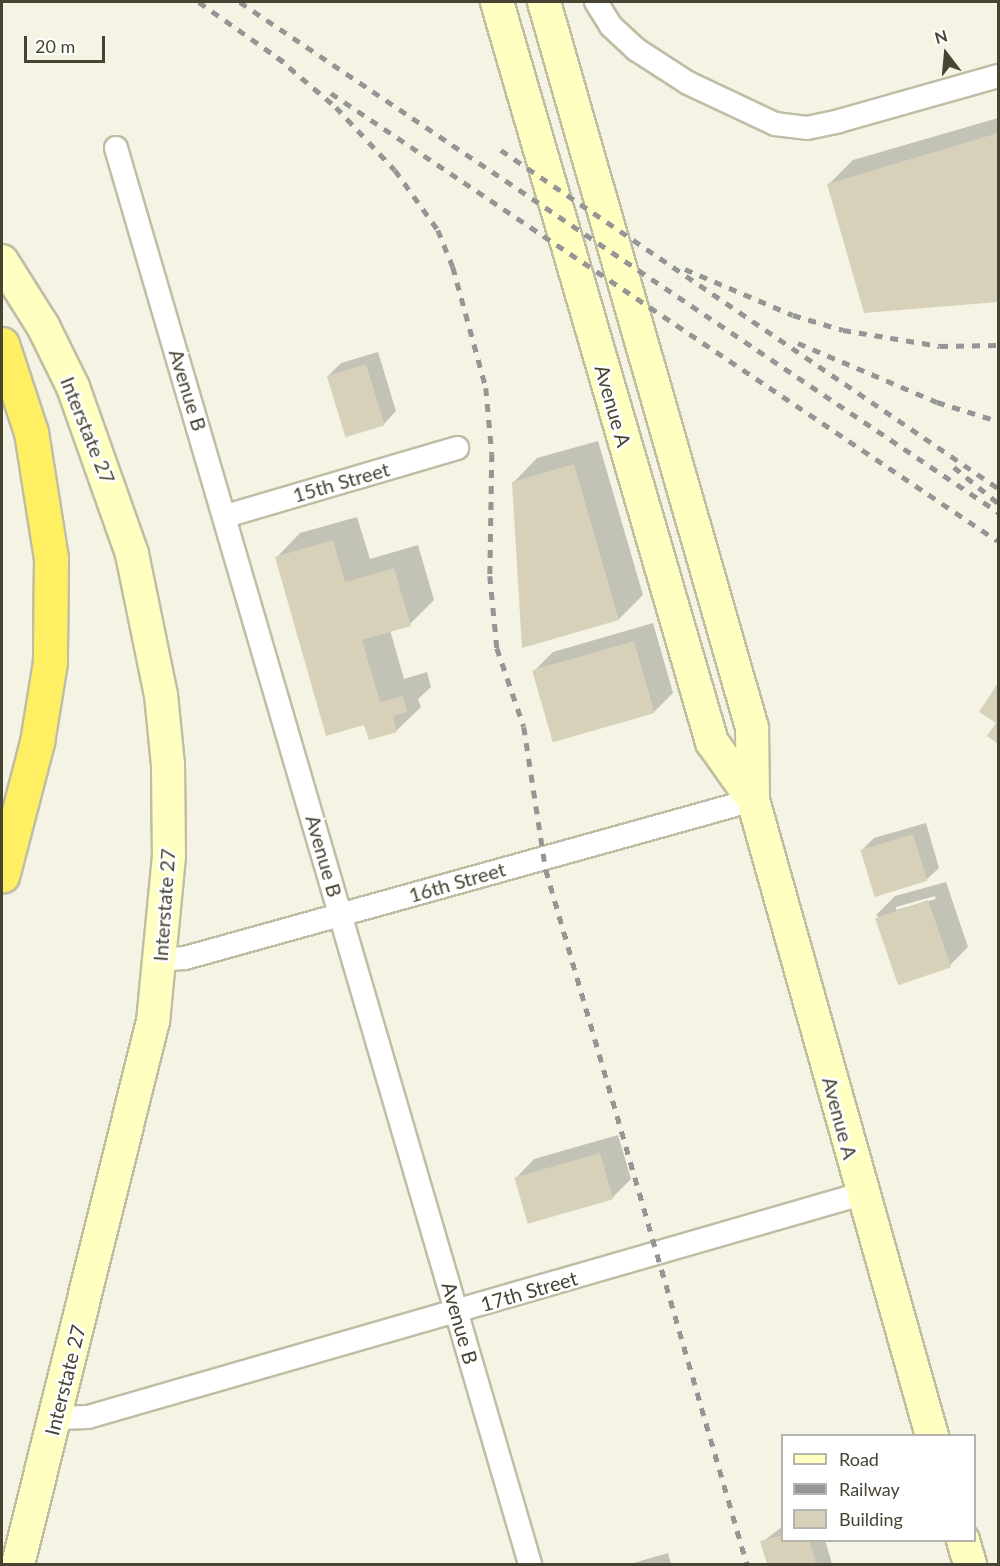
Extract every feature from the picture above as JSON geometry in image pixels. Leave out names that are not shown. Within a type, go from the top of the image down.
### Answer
[{"type":"highway","points":[[2,344],[31,432],[51,558],[50,662],[38,742],[2,876]]},
{"type":"main road","name":"Avenue A","points":[[497,2],[712,742],[753,800]]},
{"type":"main road","name":"Avenue A","points":[[544,2],[752,728],[753,800],[861,1194],[931,1434]]},
{"type":"main road","name":"Interstate 27","points":[[2,261],[43,326],[73,387],[132,554],[160,695],[168,765],[169,856],[161,960],[140,1081],[18,1564]]},
{"type":"main road","points":[[964,1542],[970,1564]]},
{"type":"street","points":[[596,2],[611,26],[637,50],[688,82],[775,124],[807,128],[999,76]]},
{"type":"street","name":"Avenue B","points":[[116,148],[226,516],[530,1564]]},
{"type":"street","name":"15th Street","points":[[226,516],[457,448]]},
{"type":"street","name":"16th Street","points":[[161,960],[185,958],[753,800]]},
{"type":"street","name":"17th Street","points":[[56,1418],[88,1417],[861,1194]]},
{"type":"building","points":[[998,133],[998,302],[864,313],[827,184]]},
{"type":"building","points":[[366,364],[385,425],[346,437],[327,376]]},
{"type":"building","points":[[574,464],[619,620],[522,648],[512,482]]},
{"type":"building","points":[[333,540],[345,582],[394,568],[411,626],[362,640],[380,702],[403,696],[407,712],[393,716],[397,732],[369,740],[364,725],[326,736],[275,557]]},
{"type":"building","points":[[634,641],[655,713],[553,742],[532,670]]},
{"type":"building","points":[[998,683],[998,744],[987,736],[996,723],[979,712]]},
{"type":"building","points":[[913,834],[927,881],[875,897],[860,850]]},
{"type":"building","points":[[928,900],[951,967],[898,985],[875,918]]},
{"type":"building","points":[[600,1153],[613,1199],[528,1224],[514,1178]]},
{"type":"building","points":[[781,1535],[781,1542],[810,1542],[816,1564],[767,1564],[760,1541]]},
{"type":"railway","points":[[199,2],[284,62]]},
{"type":"railway","points":[[240,2],[998,512]]},
{"type":"railway","points":[[277,57],[336,107],[395,170],[438,230],[453,267],[486,388],[492,454],[490,576],[497,648],[524,727],[546,870],[747,1564]]},
{"type":"railway","points":[[331,93],[998,541]]},
{"type":"railway","points":[[501,150],[998,488]]},
{"type":"railway","points":[[685,269],[793,315],[843,330],[940,346],[998,345]]},
{"type":"railway","points":[[798,343],[937,402],[998,421]]},
{"type":"railway","points":[[954,467],[998,503]]}]
